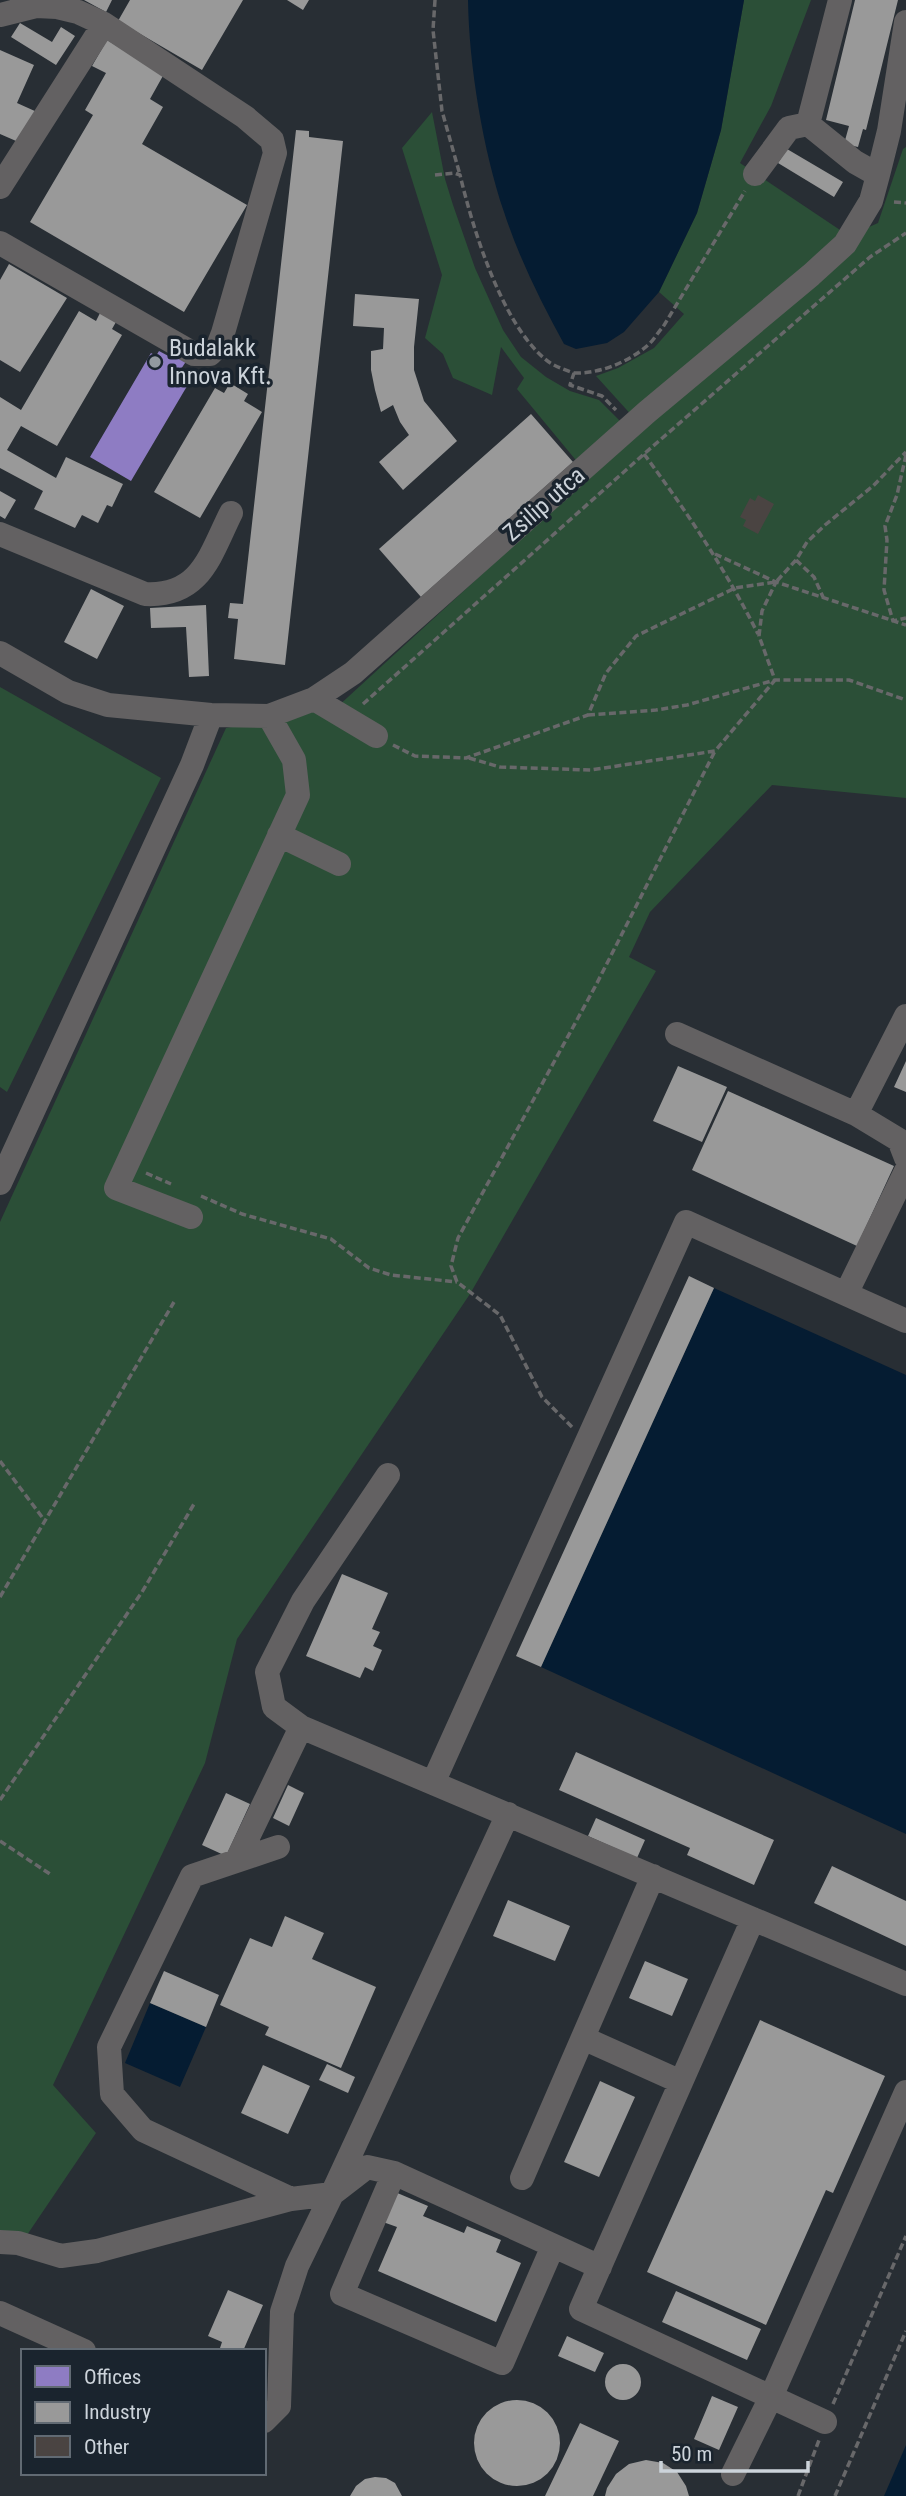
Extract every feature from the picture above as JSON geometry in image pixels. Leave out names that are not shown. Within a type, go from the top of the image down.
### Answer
[{"type":"street","points":[[808,124],[840,0]]},
{"type":"street","points":[[0,15],[36,6],[57,6],[104,24],[246,117],[272,140],[275,153],[218,346],[210,355],[194,355],[0,243]]},
{"type":"street","name":"Zsilip utca","points":[[0,653],[68,692],[108,705],[211,715],[269,716],[314,699],[353,673],[632,426],[845,244],[871,201],[878,175],[897,129],[906,22]]},
{"type":"street","points":[[0,187],[104,24]]},
{"type":"street","points":[[755,174],[789,128],[808,124]]},
{"type":"street","points":[[808,124],[855,162],[878,175]]},
{"type":"street","points":[[0,534],[145,594],[163,595],[184,587],[201,573],[231,513]]},
{"type":"street","points":[[314,699],[376,736]]},
{"type":"street","points":[[0,1183],[192,765],[211,715]]},
{"type":"street","points":[[191,1217],[116,1188],[298,794],[294,760],[269,716]]},
{"type":"street","points":[[279,835],[340,864]]},
{"type":"street","points":[[856,1114],[906,1016]]},
{"type":"street","points":[[677,1034],[856,1114],[899,1140],[906,1158]]},
{"type":"street","points":[[846,1293],[906,1171]]},
{"type":"street","points":[[433,1783],[686,1222],[906,1321]]},
{"type":"street","points":[[388,1475],[303,1601],[267,1672],[274,1707],[301,1727],[906,1984]]},
{"type":"street","points":[[237,1860],[301,1727]]},
{"type":"street","points":[[266,2419],[279,2406],[282,2312],[297,2266],[508,1814]]},
{"type":"street","points":[[278,1847],[192,1875],[109,2047],[112,2094],[143,2130],[291,2199]]},
{"type":"street","points":[[522,2178],[653,1876]]},
{"type":"street","points":[[753,1919],[581,2309],[825,2422]]},
{"type":"street","points":[[583,2038],[681,2082]]},
{"type":"street","points":[[733,2474],[771,2397],[906,2092]]},
{"type":"street","points":[[9,2243],[61,2256],[97,2251],[291,2199],[332,2194],[367,2167],[394,2173],[600,2267]]},
{"type":"street","points":[[394,2173],[342,2294],[502,2363],[553,2246]]},
{"type":"street","points":[[0,2313],[79,2349]]},
{"type":"path","points":[[435,0],[433,30],[442,111],[480,246],[526,340],[545,360],[558,368],[574,373],[600,370],[620,362],[648,345],[663,327],[755,174]]},
{"type":"path","points":[[435,175],[460,175]]},
{"type":"path","points":[[346,719],[870,257],[906,233]]},
{"type":"path","points":[[574,373],[570,385],[602,396],[632,426]]},
{"type":"path","points":[[644,454],[684,509],[735,588],[759,636],[775,680]]},
{"type":"path","points":[[759,636],[762,611],[776,582],[796,560],[807,542],[906,454]]},
{"type":"path","points":[[893,621],[884,590],[887,540],[885,526],[897,495],[906,454]]},
{"type":"path","points":[[713,553],[776,582],[906,625]]},
{"type":"path","points":[[796,560],[814,577],[823,597]]},
{"type":"path","points":[[588,715],[606,673],[636,636],[735,588],[776,582]]},
{"type":"path","points":[[893,621],[906,618]]},
{"type":"path","points":[[457,1282],[451,1266],[458,1238],[596,985],[715,751],[775,680]]},
{"type":"path","points":[[466,758],[588,715],[687,705],[775,680],[849,680],[906,700]]},
{"type":"path","points":[[376,736],[415,756],[466,758],[500,767],[591,770],[715,751]]},
{"type":"path","points":[[127,1165],[178,1186]]},
{"type":"path","points":[[191,1192],[243,1214],[331,1239],[369,1268],[391,1275],[457,1282],[500,1315],[542,1397],[587,1441]]},
{"type":"path","points":[[0,1597],[174,1302]]},
{"type":"path","points":[[0,1461],[45,1521]]},
{"type":"path","points":[[0,1800],[142,1592],[194,1504]]},
{"type":"path","points":[[0,1841],[50,1874]]},
{"type":"path","points":[[798,2496],[825,2422],[906,2236]]},
{"type":"path","points":[[835,2496],[906,2332]]},
{"type":"green space","points":[[744,0],[811,0],[771,106],[740,163],[849,236],[878,223],[903,149],[906,147],[906,798],[772,785],[650,912],[629,957],[656,971],[470,1294],[237,1639],[205,1763],[53,2085],[96,2133],[27,2235],[0,2230],[0,1222],[226,728],[336,708],[589,476],[517,389],[524,378],[501,347],[492,395],[453,378],[443,354],[425,338],[442,275],[402,148],[432,112],[453,205],[475,268],[503,330],[521,357],[546,377],[570,391],[599,400],[626,427],[635,419],[596,376],[618,368],[654,348],[684,314],[659,292],[697,213],[721,130]]},
{"type":"green space","points":[[0,687],[161,778],[7,1092],[0,1087]]},
{"type":"water","points":[[468,0],[744,0],[721,130],[697,213],[659,292],[624,332],[607,343],[576,349],[564,344],[516,246],[496,188],[478,107]]},
{"type":"water","points":[[714,1288],[906,1375],[906,1834],[541,1667]]},
{"type":"water","points":[[150,2003],[206,2027],[180,2087],[125,2063]]},
{"type":"water","points":[[906,2445],[906,2496],[884,2496]]},
{"type":"building: Offices","points":[[159,351],[174,359],[177,354],[187,360],[181,369],[193,376],[131,481],[90,457],[151,353],[156,356]]},
{"type":"building: Industry","points":[[84,0],[112,0],[106,12]]},
{"type":"building: Industry","points":[[130,0],[243,0],[202,70],[118,21]]},
{"type":"building: Industry","points":[[287,0],[309,0],[303,10]]},
{"type":"building: Industry","points":[[855,0],[898,0],[866,130],[863,129],[858,147],[844,144],[849,126],[826,120]]},
{"type":"building: Industry","points":[[20,23],[52,42],[61,27],[75,36],[56,65],[11,37]]},
{"type":"building: Industry","points":[[107,40],[164,74],[150,99],[163,107],[142,144],[247,205],[184,312],[30,222],[93,115],[85,110],[106,73],[92,66]]},
{"type":"building: Industry","points":[[0,50],[34,65],[17,103],[37,112],[23,144],[0,134]]},
{"type":"building: Industry","points":[[296,130],[309,131],[309,137],[343,141],[285,665],[234,659],[238,619],[228,618],[230,603],[243,604]]},
{"type":"building: Industry","points":[[787,149],[843,182],[834,197],[778,163]]},
{"type":"building: Industry","points":[[9,264],[67,298],[20,372],[0,360],[0,280]]},
{"type":"building: Industry","points":[[355,294],[419,299],[414,370],[424,401],[457,441],[403,490],[379,462],[409,435],[393,405],[381,412],[375,390],[371,351],[383,349],[384,328],[353,326]]},
{"type":"building: Industry","points":[[79,311],[96,321],[100,313],[116,322],[112,329],[122,335],[57,446],[21,426],[7,450],[56,478],[66,457],[123,484],[112,507],[107,505],[98,523],[82,515],[75,528],[34,509],[43,491],[0,468],[0,397],[21,410]]},
{"type":"building: Industry","points":[[230,383],[248,394],[244,401],[262,412],[200,518],[154,492],[215,388],[224,393]]},
{"type":"building: Industry","points":[[531,414],[573,462],[421,597],[379,549]]},
{"type":"building: Industry","points":[[0,491],[16,500],[5,519],[0,516]]},
{"type":"building: Industry","points":[[91,589],[124,606],[97,659],[64,642]]},
{"type":"building: Industry","points":[[206,605],[209,676],[189,677],[186,627],[151,628],[150,608]]},
{"type":"building: Industry","points":[[906,1061],[906,1092],[894,1087]]},
{"type":"building: Industry","points":[[678,1066],[727,1087],[702,1142],[653,1121]]},
{"type":"building: Industry","points":[[728,1091],[894,1166],[857,1246],[692,1170]]},
{"type":"building: Industry","points":[[689,1276],[714,1288],[541,1667],[516,1656]]},
{"type":"building: Industry","points":[[342,1574],[388,1593],[372,1629],[380,1632],[373,1646],[382,1650],[373,1671],[365,1667],[360,1678],[306,1656]]},
{"type":"building: Industry","points":[[576,1752],[774,1840],[754,1885],[687,1855],[690,1848],[559,1790]]},
{"type":"building: Industry","points":[[288,1785],[304,1793],[289,1826],[273,1818]]},
{"type":"building: Industry","points":[[226,1793],[250,1804],[226,1856],[202,1845]]},
{"type":"building: Industry","points":[[596,1818],[645,1840],[637,1858],[588,1836]]},
{"type":"building: Industry","points":[[832,1866],[906,1901],[906,1946],[814,1903]]},
{"type":"building: Industry","points":[[508,1900],[570,1926],[555,1961],[493,1936]]},
{"type":"building: Industry","points":[[285,1916],[324,1933],[312,1959],[376,1987],[341,2068],[265,2035],[269,2027],[220,2005],[250,1938],[272,1947]]},
{"type":"building: Industry","points":[[645,1961],[688,1979],[672,2016],[629,1998]]},
{"type":"building: Industry","points":[[164,1971],[219,1995],[206,2027],[150,2003]]},
{"type":"building: Industry","points":[[760,2020],[885,2076],[833,2193],[826,2190],[766,2325],[647,2272]]},
{"type":"building: Industry","points":[[327,2064],[355,2077],[348,2093],[319,2080]]},
{"type":"building: Industry","points":[[263,2065],[310,2086],[288,2134],[241,2113]]},
{"type":"building: Industry","points":[[600,2081],[635,2097],[599,2177],[564,2162]]},
{"type":"building: Industry","points":[[395,2192],[428,2206],[423,2216],[464,2233],[467,2226],[501,2240],[496,2252],[521,2263],[496,2322],[378,2271],[397,2227],[383,2222]]},
{"type":"building: Industry","points":[[228,2290],[263,2305],[244,2349],[220,2349],[222,2342],[208,2336]]},
{"type":"building: Industry","points":[[676,2291],[761,2329],[747,2360],[662,2322]]},
{"type":"building: Industry","points":[[567,2336],[604,2353],[595,2372],[558,2356]]},
{"type":"building: Industry","points":[[623,2364],[636,2369],[641,2382],[636,2395],[623,2400],[610,2395],[605,2382],[610,2369]]},
{"type":"building: Industry","points":[[712,2396],[738,2407],[719,2450],[694,2439]]},
{"type":"building: Industry","points":[[517,2400],[541,2407],[553,2419],[560,2443],[553,2467],[541,2479],[517,2486],[493,2479],[481,2467],[474,2443],[481,2419],[493,2407]]},
{"type":"building: Industry","points":[[580,2423],[619,2441],[593,2496],[545,2496]]},
{"type":"building: Industry","points":[[646,2460],[663,2463],[677,2472],[689,2496],[605,2496],[616,2474],[629,2464]]},
{"type":"building: Industry","points":[[386,2478],[395,2483],[402,2496],[350,2496],[356,2486],[365,2479]]},
{"type":"building: Other","points":[[758,495],[774,504],[758,534],[743,526],[746,520],[740,517],[750,498],[755,501]]},
{"type":"place","name":"Budalakk Innova Kft.","points":[[155,362]]}]
